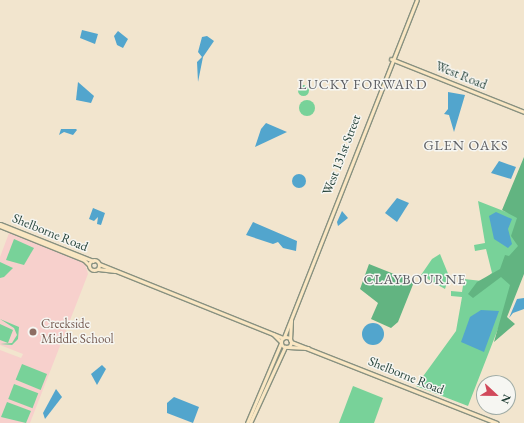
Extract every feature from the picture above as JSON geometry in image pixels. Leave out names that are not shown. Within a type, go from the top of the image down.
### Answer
[{"type":"street","name":"West 131st Street","points":[[281,343],[391,59],[417,0]]},
{"type":"street","name":"West Road","points":[[391,59],[524,112]]},
{"type":"street","name":"Shelborne Road","points":[[0,225],[92,260],[116,271],[497,423]]},
{"type":"street","name":"Shelborne Road","points":[[0,225],[84,260],[89,266],[97,269],[116,271]]},
{"type":"street","points":[[89,266],[92,260]]},
{"type":"street","points":[[97,269],[99,264]]},
{"type":"street","name":"West 131st Street","points":[[290,318],[290,341]]},
{"type":"street","name":"Shelborne Road","points":[[273,334],[286,347],[308,348]]},
{"type":"street","points":[[248,423],[290,341]]},
{"type":"street","points":[[248,423],[281,343]]},
{"type":"shaded area","name":"Creekside Middle School","points":[[9,233],[85,263],[88,274],[30,423],[0,423],[0,350],[21,358],[23,354],[0,345],[0,257]]},
{"type":"green space","points":[[303,84],[307,86],[309,90],[307,94],[303,96],[299,94],[297,90],[299,86]]},
{"type":"green space","points":[[304,100],[310,100],[315,105],[313,114],[310,116],[304,116],[299,111],[299,105]]},
{"type":"green space","points":[[524,157],[524,274],[507,317],[515,324],[494,342],[510,285],[501,277],[473,298],[468,294],[477,282],[500,269],[505,255],[509,256],[518,246],[511,236],[517,218],[502,210]]},
{"type":"green space","points":[[478,201],[524,219],[524,262],[480,375],[476,375],[476,385],[468,406],[416,386],[456,331],[462,297],[451,296],[451,291],[462,292],[464,279],[482,281],[492,273],[486,249],[475,251],[474,245],[485,243]]},
{"type":"green space","points":[[14,239],[34,248],[24,265],[6,260]]},
{"type":"green space","points":[[440,254],[449,276],[445,289],[421,275],[432,259]]},
{"type":"green space","points":[[0,262],[13,268],[4,277],[0,278]]},
{"type":"green space","points":[[369,264],[414,282],[398,322],[391,328],[371,319],[378,303],[360,289]]},
{"type":"green space","points":[[0,319],[19,327],[18,339],[12,345],[0,344],[12,343],[17,335],[14,328]]},
{"type":"green space","points":[[0,324],[13,330],[8,343],[0,340]]},
{"type":"green space","points":[[22,364],[47,374],[41,390],[16,380]]},
{"type":"green space","points":[[14,384],[38,393],[33,408],[8,399]]},
{"type":"green space","points":[[353,386],[383,398],[374,423],[339,423]]},
{"type":"green space","points":[[7,402],[31,411],[26,423],[1,417]]},
{"type":"water","points":[[82,30],[98,34],[95,44],[80,38]]},
{"type":"water","points":[[118,31],[128,39],[123,48],[117,45],[114,36]]},
{"type":"water","points":[[207,36],[214,41],[203,57],[198,82],[197,62],[202,57],[198,52],[202,37]]},
{"type":"water","points":[[78,82],[94,96],[91,103],[76,100]]},
{"type":"water","points":[[448,92],[465,95],[454,132],[449,115],[444,114],[448,109]]},
{"type":"water","points":[[266,123],[287,132],[255,147],[261,129]]},
{"type":"water","points":[[61,129],[77,130],[73,135],[64,132],[59,135]]},
{"type":"water","points":[[499,161],[516,167],[511,179],[491,173]]},
{"type":"water","points":[[299,174],[304,176],[306,181],[304,186],[299,188],[294,186],[292,181],[294,176]]},
{"type":"water","points":[[397,198],[409,203],[397,222],[385,213]]},
{"type":"water","points":[[93,208],[105,213],[101,225],[97,224],[98,217],[94,221],[89,219]]},
{"type":"water","points":[[342,211],[348,218],[338,226],[337,222]]},
{"type":"water","points":[[496,212],[512,219],[508,229],[512,244],[508,248],[494,239],[489,216]]},
{"type":"water","points":[[253,222],[297,241],[296,251],[283,248],[278,242],[273,244],[246,235]]},
{"type":"water","points":[[524,298],[524,309],[513,313],[509,318],[517,299]]},
{"type":"water","points":[[481,310],[499,311],[484,352],[461,342],[470,317]]},
{"type":"water","points":[[373,323],[381,326],[384,334],[381,342],[373,345],[365,342],[362,334],[365,326]]},
{"type":"water","points":[[102,365],[106,369],[97,385],[91,374]]},
{"type":"water","points":[[56,389],[62,397],[45,419],[43,413]]},
{"type":"water","points":[[174,397],[199,407],[193,423],[167,413],[167,403]]},
{"type":"place","name":"Creekside Middle School","points":[[33,332]]},
{"type":"district","name":"LUCKY FORWARD","points":[[363,84]]},
{"type":"district","name":"GLEN OAKS","points":[[466,145]]},
{"type":"district","name":"CLAYBOURNE","points":[[415,279]]}]
